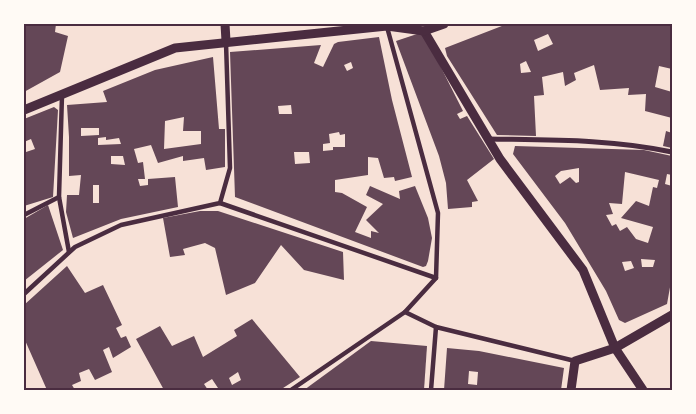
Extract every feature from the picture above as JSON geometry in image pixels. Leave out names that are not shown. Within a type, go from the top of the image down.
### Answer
[{"type":"street","points":[[220,202],[230,168],[225,24]]},
{"type":"street","points":[[24,110],[175,48],[387,25],[424,31],[444,24]]},
{"type":"street","points":[[291,390],[405,312],[436,278],[438,212],[387,25]]},
{"type":"street","points":[[424,31],[500,159],[583,270],[614,348],[643,390]]},
{"type":"street","points":[[62,94],[59,198],[69,252]]},
{"type":"street","points":[[488,139],[570,140],[642,146],[672,152]]},
{"type":"street","points":[[24,214],[59,198]]},
{"type":"street","points":[[24,294],[75,247],[121,224],[220,202],[436,278]]},
{"type":"street","points":[[405,312],[436,327],[575,361],[614,348],[672,314]]},
{"type":"street","points":[[431,390],[436,327]]},
{"type":"street","points":[[571,390],[575,361]]},
{"type":"building","points":[[24,24],[56,24],[55,32],[68,36],[60,72],[24,92]]},
{"type":"building","points":[[507,24],[672,24],[672,69],[659,66],[655,87],[672,92],[672,118],[645,111],[646,94],[628,95],[629,88],[600,90],[594,65],[574,73],[576,80],[565,86],[563,72],[542,77],[544,95],[534,96],[536,136],[497,135],[447,56],[445,48]],"holes":[[[548,34],[553,44],[538,51],[534,40]],[[526,61],[531,72],[521,73],[520,64]]]},
{"type":"building","points":[[423,32],[463,111],[457,114],[460,119],[467,116],[494,159],[467,180],[478,201],[472,202],[472,207],[448,209],[446,183],[439,156],[396,41]]},
{"type":"building","points":[[379,37],[392,100],[412,177],[395,181],[394,177],[384,178],[378,158],[368,157],[368,175],[335,180],[335,192],[342,193],[367,207],[355,232],[371,238],[371,231],[379,233],[366,220],[383,204],[366,195],[370,186],[400,199],[399,191],[415,186],[428,218],[432,238],[426,266],[423,267],[235,197],[230,52],[321,45],[314,63],[323,67],[334,44]],"holes":[[[351,62],[353,68],[347,71],[344,65]],[[291,105],[292,114],[279,114],[278,106]],[[339,132],[340,135],[345,134],[345,147],[333,147],[333,150],[323,151],[323,144],[330,143],[329,134]],[[294,152],[309,152],[310,163],[295,164]]]},
{"type":"building","points":[[213,57],[219,129],[225,129],[225,167],[206,170],[204,158],[183,161],[183,156],[158,163],[151,145],[134,149],[138,163],[143,162],[145,179],[138,179],[140,186],[148,185],[148,179],[175,177],[178,207],[121,219],[73,238],[66,212],[67,195],[79,195],[81,175],[69,176],[67,105],[107,102],[103,91],[155,70]],"holes":[[[184,117],[183,131],[201,131],[201,144],[164,149],[165,121]],[[81,128],[99,128],[99,135],[81,136]],[[106,137],[106,140],[119,138],[121,144],[98,145],[98,138]],[[111,156],[123,156],[125,165],[111,164]],[[93,185],[99,185],[99,203],[93,203]]]},
{"type":"building","points":[[54,107],[58,110],[53,197],[24,206],[24,145],[26,152],[35,149],[31,139],[24,142],[24,119]]},
{"type":"building","points":[[666,131],[672,133],[672,148],[663,146]]},
{"type":"building","points":[[515,146],[644,150],[672,156],[672,175],[667,174],[665,184],[672,186],[672,276],[667,304],[625,323],[619,320],[606,291],[565,223],[513,154]],"holes":[[[579,168],[579,182],[576,183],[570,177],[560,184],[555,176],[561,171]],[[625,172],[659,180],[657,188],[653,187],[649,206],[636,201],[621,218],[653,227],[648,243],[636,239],[627,227],[620,231],[616,224],[612,226],[606,215],[613,214],[609,203],[622,204]],[[641,259],[655,260],[653,267],[642,267]],[[631,261],[634,268],[625,271],[622,262]]]},
{"type":"building","points":[[48,205],[63,250],[24,281],[24,219]]},
{"type":"building","points":[[200,211],[218,211],[343,252],[344,280],[304,270],[281,245],[255,283],[226,295],[215,248],[205,243],[183,249],[185,255],[170,257],[163,218]]},
{"type":"building","points":[[67,266],[85,293],[103,285],[122,325],[116,328],[121,338],[126,336],[131,347],[113,358],[109,347],[103,350],[112,372],[95,380],[89,369],[79,373],[81,381],[72,385],[75,390],[47,390],[24,338],[24,305]]},
{"type":"building","points":[[252,319],[300,377],[280,390],[214,390],[218,388],[212,379],[204,384],[208,390],[164,390],[136,339],[160,326],[172,346],[194,336],[203,357],[237,336],[234,330]],"holes":[[[238,372],[241,380],[232,385],[229,378]]]},
{"type":"building","points":[[371,341],[427,346],[424,390],[304,390]]},
{"type":"building","points":[[447,348],[479,351],[564,368],[561,390],[444,390]],"holes":[[[469,371],[478,372],[477,385],[468,384]]]}]
